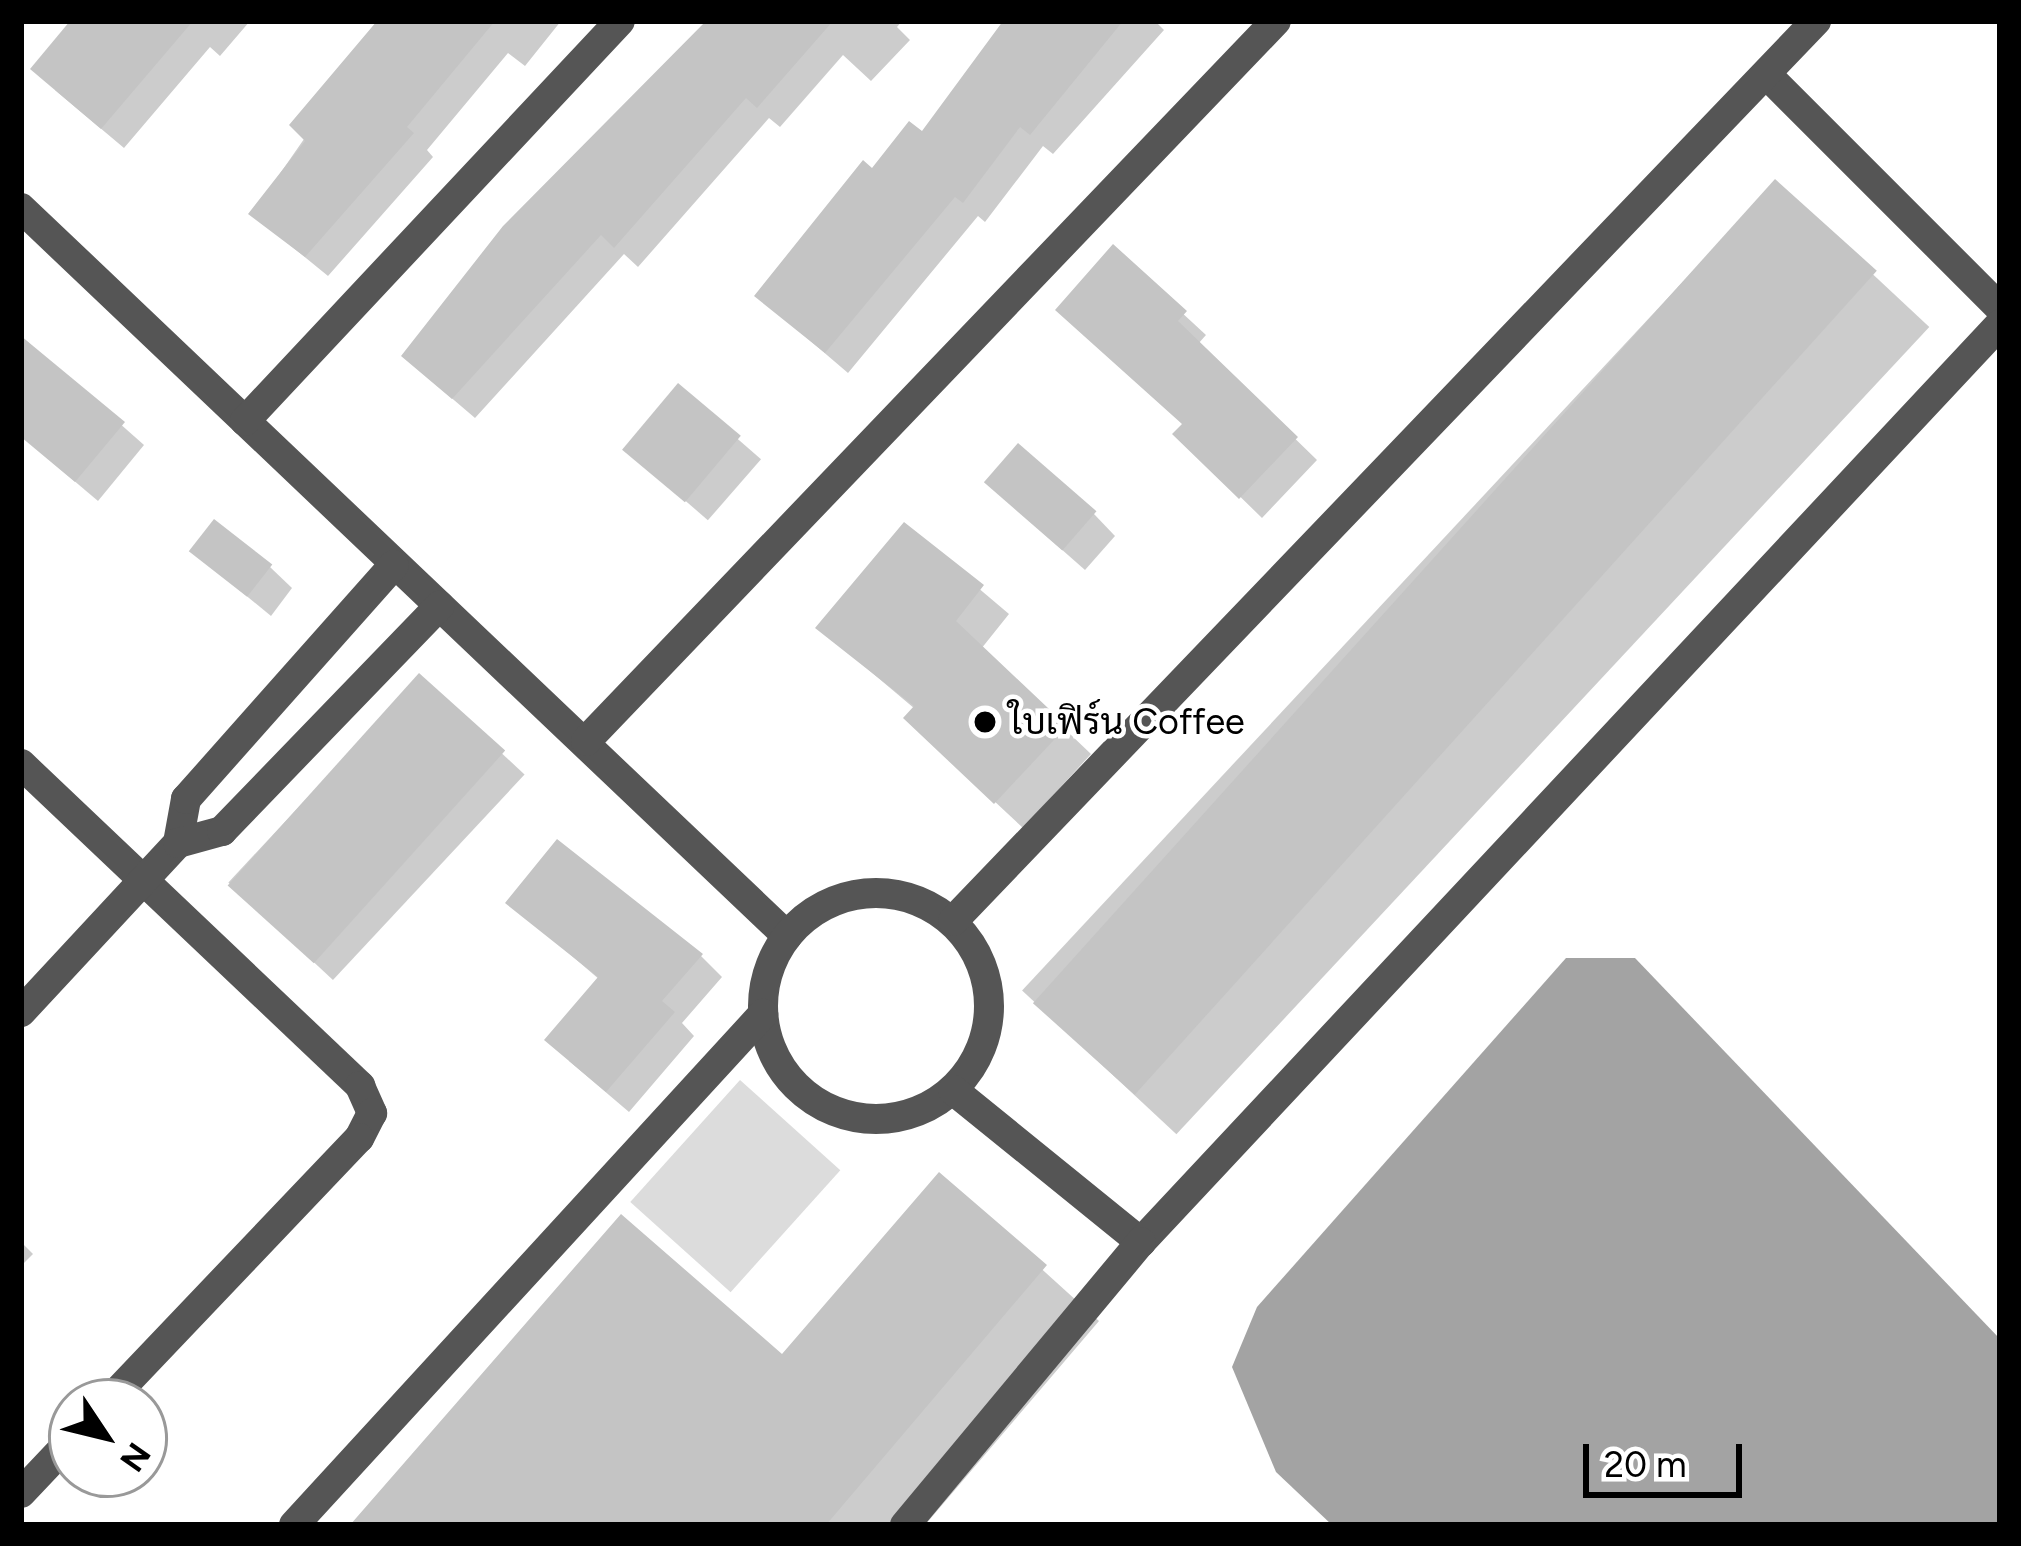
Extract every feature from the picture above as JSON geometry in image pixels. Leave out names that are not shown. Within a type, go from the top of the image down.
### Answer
[{"type":"street","points":[[245,421],[620,21]]},
{"type":"street","points":[[586,741],[1276,21]]},
{"type":"street","points":[[953,921],[1816,21]]},
{"type":"street","points":[[1766,74],[2000,308]]},
{"type":"street","points":[[21,208],[787,936]]},
{"type":"street","points":[[905,1525],[1141,1242],[2000,324]]},
{"type":"street","points":[[21,1012],[178,843],[187,799],[394,565]]},
{"type":"street","points":[[178,843],[222,831],[439,605]]},
{"type":"street","points":[[21,764],[360,1086],[372,1113],[359,1138],[131,1378]]},
{"type":"street","points":[[885,892],[922,901],[953,921],[976,951],[988,987],[976,1060],[952,1090],[918,1111],[877,1120],[834,1112],[799,1089],[773,1055],[763,1014],[767,973],[787,936],[814,910],[885,892]]},
{"type":"street","points":[[294,1525],[763,1014]]},
{"type":"street","points":[[952,1090],[1141,1242]]},
{"type":"street","points":[[21,1493],[48,1464]]},
{"type":"shaded area","points":[[1566,958],[1635,958],[2000,1339],[2000,1525],[1332,1525],[1276,1472],[1232,1367],[1257,1307]]},
{"type":"shaded area","points":[[740,1080],[840,1170],[731,1292],[630,1202]]},
{"type":"building","points":[[70,21],[193,21],[101,129],[30,69]]},
{"type":"building","points":[[377,21],[495,21],[407,127],[414,133],[305,257],[248,214],[305,141],[289,125]]},
{"type":"building","points":[[706,21],[833,21],[757,108],[746,98],[614,248],[601,235],[452,399],[401,356],[503,226]]},
{"type":"building","points":[[1003,21],[1123,21],[1030,135],[1020,127],[963,203],[955,197],[825,353],[754,296],[863,160],[872,168],[909,121],[922,131]]},
{"type":"building","points":[[1775,179],[1877,271],[1135,1095],[1033,1003]]},
{"type":"building","points":[[1113,244],[1187,311],[1178,321],[1298,437],[1239,499],[1172,434],[1182,424],[1055,310]]},
{"type":"building","points":[[21,336],[125,422],[75,482],[21,437]]},
{"type":"building","points":[[678,383],[741,436],[685,502],[622,450]]},
{"type":"building","points":[[1018,443],[1096,511],[1062,550],[984,482]]},
{"type":"building","points":[[214,519],[272,565],[247,597],[189,551]]},
{"type":"building","points":[[904,522],[984,585],[956,621],[1067,726],[994,804],[903,718],[914,706],[815,628]]},
{"type":"building","points":[[419,673],[505,751],[314,963],[228,886]]},
{"type":"building","points":[[557,839],[703,954],[662,1001],[675,1012],[606,1092],[544,1040],[598,977],[505,903]]},
{"type":"building","points":[[939,1172],[1047,1265],[826,1525],[350,1525],[621,1214],[782,1354]]},
{"type":"place","name":"ใบเฟิร์น Coffee","points":[[985,722]]}]
